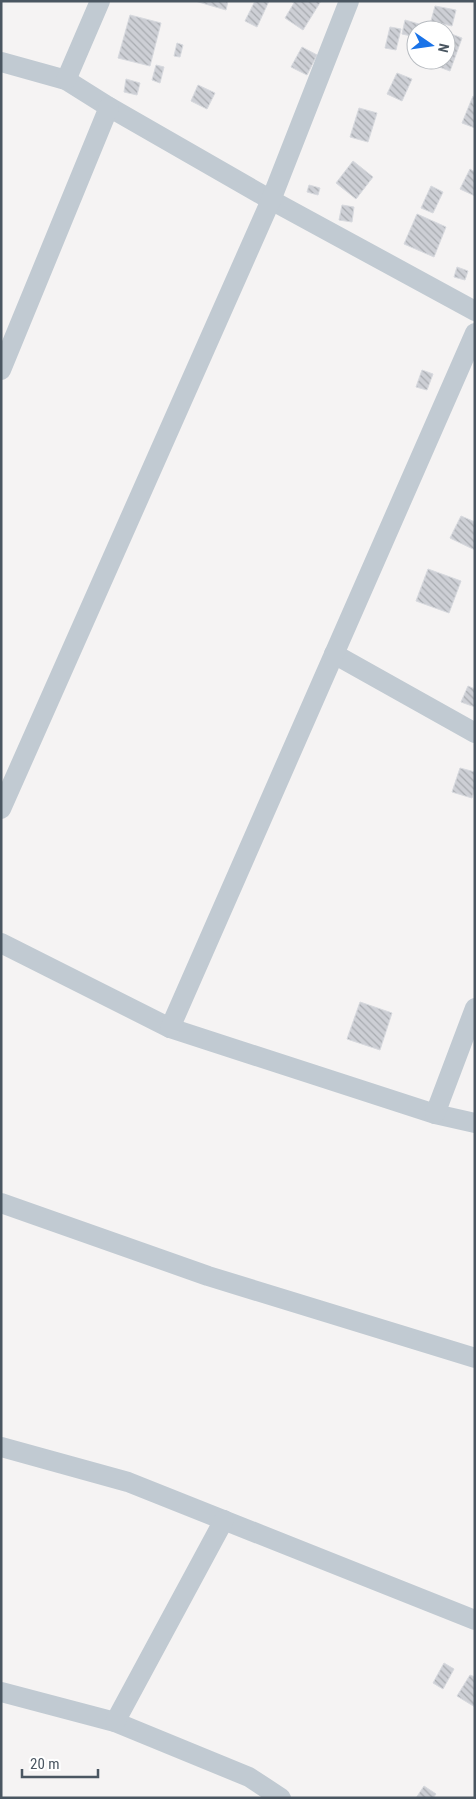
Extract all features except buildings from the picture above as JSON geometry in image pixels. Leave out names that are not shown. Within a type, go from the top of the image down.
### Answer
[{"type":"street","points":[[66,80],[100,1]]},
{"type":"street","points":[[1,809],[271,200],[349,1]]},
{"type":"street","points":[[1,62],[66,80],[109,107],[271,200],[475,311]]},
{"type":"street","points":[[1,370],[109,107]]},
{"type":"street","points":[[170,1028],[475,333]]},
{"type":"street","points":[[334,654],[475,733]]},
{"type":"street","points":[[4,950],[170,1028],[435,1114],[475,1123]]},
{"type":"street","points":[[435,1114],[475,1008]]},
{"type":"street","points":[[1,1203],[208,1276],[475,1358]]},
{"type":"street","points":[[1,1447],[128,1482],[475,1620]]},
{"type":"street","points":[[115,1722],[224,1520]]},
{"type":"street","points":[[1,1692],[115,1722],[249,1777],[281,1798]]}]
